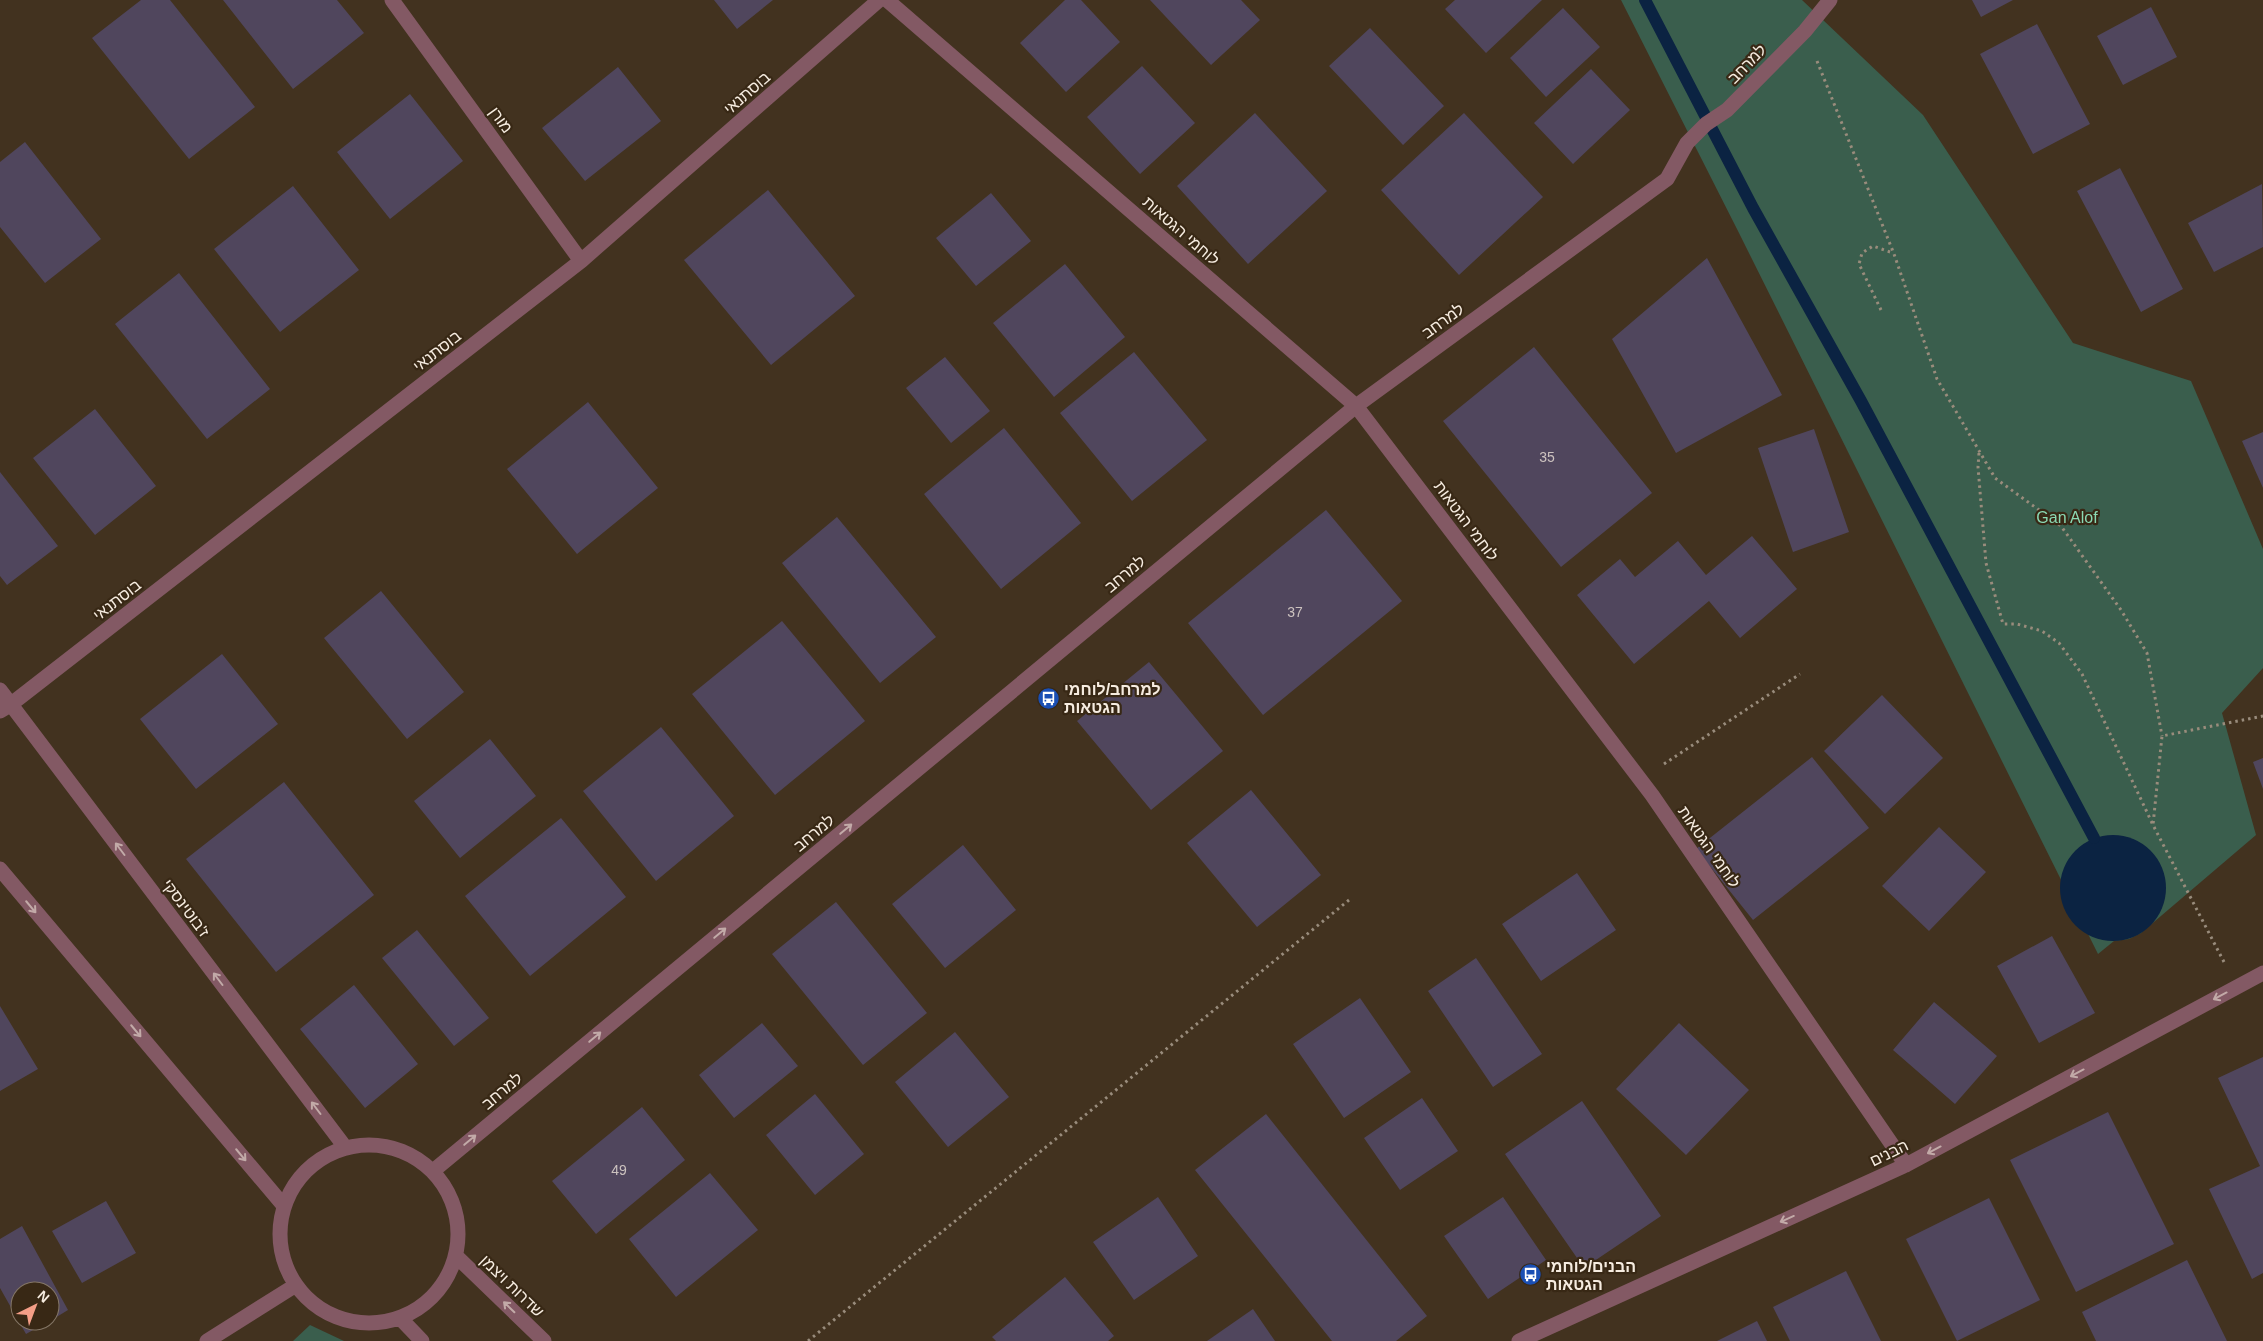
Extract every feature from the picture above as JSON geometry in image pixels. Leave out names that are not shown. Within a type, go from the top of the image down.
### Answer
[{"type":"street","name":"מורן","points":[[392,0],[581,261]]},
{"type":"street","name":"בוסתנאי","points":[[5,708],[581,261],[879,0]]},
{"type":"street","name":"לוחמי הגטאות","points":[[887,0],[1356,406],[1641,780],[1906,1165]]},
{"type":"street","name":"למרחב","points":[[433,1172],[1356,406],[1667,179],[1687,143],[1706,124],[1727,110],[1804,31],[1827,1]]},
{"type":"street","name":"ז'בוטינסקי","points":[[0,690],[5,708],[345,1147]]},
{"type":"street","points":[[0,870],[284,1206]]},
{"type":"street","name":"הבנים","points":[[1519,1341],[1906,1165],[2263,973]]},
{"type":"street","points":[[377,1144],[407,1153],[433,1172],[450,1197],[458,1226],[456,1256],[444,1282],[425,1304],[400,1318],[372,1323],[342,1319],[317,1306],[296,1285],[284,1260],[280,1233],[284,1206],[297,1180],[318,1159],[345,1147],[377,1144]]},
{"type":"street","name":"שדרות ויצמן","points":[[456,1256],[544,1341]]},
{"type":"street","points":[[207,1341],[296,1285]]},
{"type":"street","points":[[400,1318],[422,1341]]},
{"type":"path","points":[[1804,31],[1894,254],[1937,378],[1995,478],[2061,526],[2121,610],[2147,653],[2162,736],[2153,825]]},
{"type":"path","points":[[1881,310],[1859,264],[1862,253],[1874,246],[1894,254]]},
{"type":"path","points":[[1979,453],[1978,467],[1986,563],[2003,624],[2017,624],[2042,632],[2059,643],[2082,674],[2153,825],[2236,987]]},
{"type":"path","points":[[1641,780],[1800,674]]},
{"type":"path","points":[[2162,736],[2263,716]]},
{"type":"path","points":[[808,1341],[1349,900]]},
{"type":"green space","name":"Gan Alof","points":[[1621,0],[1802,0],[1923,115],[2073,343],[2191,381],[2263,549],[2263,668],[2222,713],[2256,835],[2141,933],[2129,939],[2114,941],[2098,954]]},
{"type":"green space","points":[[310,1325],[344,1341],[293,1341]]},
{"type":"water","points":[[2113,835],[2133,839],[2150,851],[2162,868],[2166,888],[2162,908],[2150,925],[2133,937],[2113,941],[2093,937],[2076,925],[2064,908],[2060,888],[2064,868],[2076,851],[2093,839]]},
{"type":"building","points":[[141,0],[170,0],[255,107],[189,159],[92,38]]},
{"type":"building","points":[[223,0],[337,0],[364,33],[293,89]]},
{"type":"building","points":[[714,0],[773,0],[737,29]]},
{"type":"building","points":[[1065,0],[1081,0],[1120,42],[1066,92],[1020,43]]},
{"type":"building","points":[[1150,0],[1241,0],[1260,20],[1211,65]]},
{"type":"building","points":[[1455,0],[1542,0],[1486,53],[1445,9]]},
{"type":"building","points":[[1972,0],[2013,0],[1981,17]]},
{"type":"building","points":[[2151,7],[2177,57],[2123,85],[2097,36]]},
{"type":"building","points":[[1563,8],[1600,47],[1546,97],[1510,58]]},
{"type":"building","points":[[2037,24],[2090,124],[2033,154],[1980,54]]},
{"type":"building","points":[[1370,28],[1444,106],[1403,145],[1329,66]]},
{"type":"building","points":[[1142,66],[1195,123],[1140,174],[1087,117]]},
{"type":"building","points":[[618,67],[661,121],[585,181],[542,128]]},
{"type":"building","points":[[1591,69],[1630,110],[1573,164],[1534,123]]},
{"type":"building","points":[[410,94],[463,161],[390,219],[337,152]]},
{"type":"building","points":[[1255,113],[1327,191],[1248,264],[1177,186]]},
{"type":"building","points":[[1464,113],[1543,197],[1459,275],[1381,190]]},
{"type":"building","points":[[25,142],[101,239],[45,283],[0,227],[0,162]]},
{"type":"building","points":[[2120,168],[2183,289],[2141,312],[2077,191]]},
{"type":"building","points":[[2262,184],[2263,247],[2214,272],[2188,223]]},
{"type":"building","points":[[293,186],[359,270],[280,332],[214,249]]},
{"type":"building","points":[[768,190],[855,296],[771,365],[684,260]]},
{"type":"building","points":[[991,193],[1031,241],[976,286],[936,238]]},
{"type":"building","points":[[1707,258],[1782,395],[1676,453],[1612,339]]},
{"type":"building","points":[[1065,264],[1125,337],[1054,397],[993,323]]},
{"type":"building","points":[[179,273],[270,389],[207,439],[115,324]]},
{"type":"building","points":[[1534,347],[1652,493],[1561,567],[1443,421]]},
{"type":"building","points":[[1134,352],[1207,440],[1132,501],[1060,413]]},
{"type":"building","points":[[945,357],[990,411],[951,443],[906,388]]},
{"type":"building","points":[[588,402],[658,488],[577,554],[507,469]]},
{"type":"building","points":[[95,409],[156,486],[95,535],[33,458]]},
{"type":"building","points":[[1004,428],[1081,523],[1001,589],[924,494]]},
{"type":"building","points":[[1814,429],[1849,532],[1793,552],[1758,448]]},
{"type":"building","points":[[2263,432],[2263,488],[2242,441]]},
{"type":"building","points":[[0,472],[58,546],[7,585],[0,576]]},
{"type":"building","points":[[1326,510],[1402,601],[1263,715],[1188,623]]},
{"type":"building","points":[[837,517],[936,637],[880,683],[782,563]]},
{"type":"building","points":[[1752,536],[1797,589],[1740,638],[1709,601],[1634,664],[1577,595],[1620,559],[1635,577],[1678,541],[1706,575]]},
{"type":"building","points":[[381,591],[464,692],[407,739],[324,638]]},
{"type":"building","points":[[782,621],[865,721],[775,795],[692,694]]},
{"type":"building","points":[[222,654],[278,724],[196,789],[140,719]]},
{"type":"building","points":[[1149,662],[1223,751],[1151,810],[1077,721]]},
{"type":"building","points":[[1882,695],[1943,758],[1885,814],[1824,751]]},
{"type":"building","points":[[661,727],[734,816],[656,881],[583,791]]},
{"type":"building","points":[[490,739],[536,796],[460,858],[414,801]]},
{"type":"building","points":[[1812,757],[1869,828],[1753,920],[1696,849]]},
{"type":"building","points":[[2263,758],[2263,789],[2253,762]]},
{"type":"building","points":[[284,782],[374,895],[276,972],[186,859]]},
{"type":"building","points":[[1251,790],[1321,875],[1257,927],[1187,843]]},
{"type":"building","points":[[561,818],[626,897],[530,976],[465,896]]},
{"type":"building","points":[[1939,827],[1986,872],[1929,931],[1882,886]]},
{"type":"building","points":[[963,845],[1016,910],[945,968],[892,904]]},
{"type":"building","points":[[1577,873],[1616,930],[1541,981],[1502,924]]},
{"type":"building","points":[[836,902],[927,1013],[863,1065],[772,954]]},
{"type":"building","points":[[417,930],[489,1018],[454,1046],[382,958]]},
{"type":"building","points":[[2052,936],[2095,1013],[2039,1043],[1997,966]]},
{"type":"building","points":[[1476,958],[1542,1054],[1493,1087],[1428,991]]},
{"type":"building","points":[[354,985],[418,1064],[365,1108],[300,1029]]},
{"type":"building","points":[[1360,998],[1411,1072],[1344,1118],[1293,1044]]},
{"type":"building","points":[[1934,1002],[1997,1056],[1955,1104],[1893,1050]]},
{"type":"building","points":[[0,1006],[38,1069],[0,1091]]},
{"type":"building","points":[[762,1023],[798,1066],[734,1118],[699,1075]]},
{"type":"building","points":[[1679,1023],[1749,1090],[1686,1155],[1616,1089]]},
{"type":"building","points":[[955,1032],[1009,1097],[948,1147],[895,1082]]},
{"type":"building","points":[[2263,1057],[2263,1273],[2252,1279],[2209,1189],[2260,1166],[2218,1078]]},
{"type":"building","points":[[815,1094],[864,1154],[815,1195],[766,1135]]},
{"type":"building","points":[[1422,1098],[1458,1151],[1400,1190],[1364,1138]]},
{"type":"building","points":[[1582,1101],[1661,1216],[1584,1268],[1505,1154]]},
{"type":"building","points":[[642,1107],[685,1160],[596,1234],[552,1181]]},
{"type":"building","points":[[2108,1112],[2174,1244],[2076,1292],[2010,1160]]},
{"type":"building","points":[[1266,1114],[1427,1316],[1396,1341],[1332,1341],[1195,1170]]},
{"type":"building","points":[[710,1173],[758,1230],[676,1297],[629,1239]]},
{"type":"building","points":[[1158,1197],[1198,1256],[1134,1300],[1093,1242]]},
{"type":"building","points":[[1503,1197],[1546,1260],[1488,1299],[1444,1236]]},
{"type":"building","points":[[1989,1198],[2040,1300],[1957,1341],[1906,1239]]},
{"type":"building","points":[[106,1201],[136,1253],[82,1283],[52,1231]]},
{"type":"building","points":[[22,1226],[52,1281],[10,1281],[10,1306],[0,1288],[0,1239]]},
{"type":"building","points":[[2187,1260],[2227,1341],[2096,1341],[2082,1312]]},
{"type":"building","points":[[1846,1271],[1881,1341],[1790,1341],[1773,1307]]},
{"type":"building","points":[[1065,1277],[1114,1336],[1108,1341],[996,1341],[992,1337]]},
{"type":"building","points":[[60,1295],[68,1310],[60,1315]]},
{"type":"building","points":[[1253,1309],[1275,1341],[1207,1341]]},
{"type":"building","points":[[1757,1321],[1767,1341],[1717,1341]]},
{"type":"waterway","points":[[1645,0],[1753,208],[1861,401],[2094,838]]},
{"type":"place","name":"למרחב/לוחמי הגטאות","points":[[1048,698]]},
{"type":"place","name":"הבנים/לוחמי הגטאות","points":[[1530,1275]]}]
